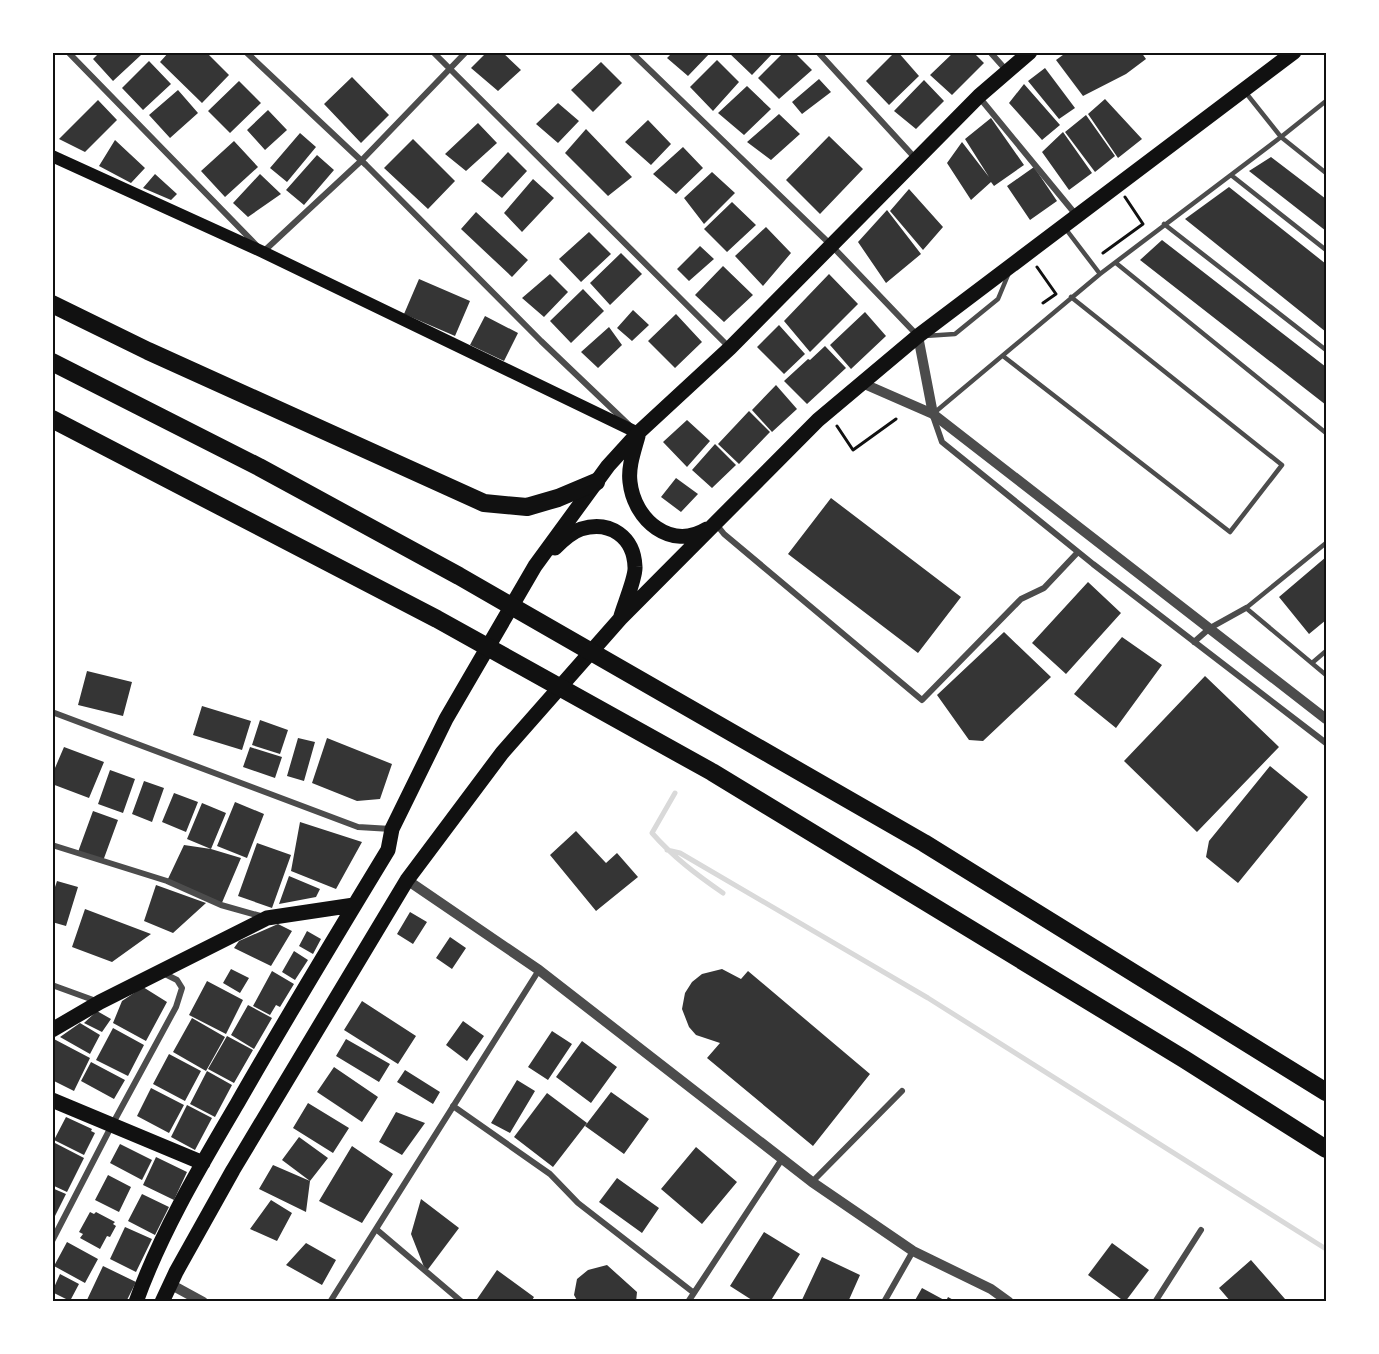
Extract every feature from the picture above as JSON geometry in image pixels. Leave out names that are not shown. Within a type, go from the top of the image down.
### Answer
[{"type":"highway","points":[[52,304],[148,351],[484,503],[527,507],[558,498],[596,482]]},
{"type":"highway","points":[[52,362],[259,467],[490,594],[924,843],[1326,1092]]},
{"type":"highway","points":[[52,419],[437,620],[712,772],[1174,1053],[1326,1149]]},
{"type":"main road","points":[[136,1302],[150,1265],[203,1163],[388,850],[392,829],[446,719],[535,566],[608,466],[638,433],[730,348],[979,96],[1030,52]]},
{"type":"main road","points":[[162,1302],[233,1170],[407,880],[502,753],[620,619],[828,412],[862,383],[918,336],[1294,52]]},
{"type":"main road","points":[[52,156],[263,252],[638,433]]},
{"type":"main road","points":[[638,433],[629,470],[630,485],[644,517],[659,530],[676,537],[696,535],[715,523]]},
{"type":"main road","points":[[535,566],[564,539],[581,529],[606,526],[620,533],[630,547],[636,568],[620,619]]},
{"type":"main road","points":[[52,1030],[100,1002],[267,918],[354,905]]},
{"type":"main road","points":[[52,1100],[203,1163]]},
{"type":"street","points":[[68,52],[263,252],[361,161],[466,52]]},
{"type":"street","points":[[246,52],[361,161],[541,341],[638,433]]},
{"type":"street","points":[[433,52],[730,348]]},
{"type":"street","points":[[631,52],[831,245],[918,336],[933,414],[942,442],[1078,552],[1326,743]]},
{"type":"street","points":[[818,52],[916,159]]},
{"type":"street","points":[[990,52],[1008,71]]},
{"type":"street","points":[[979,96],[1077,216]]},
{"type":"street","points":[[862,383],[933,414],[1326,718]]},
{"type":"street","points":[[715,523],[724,534],[922,700],[1021,599],[1044,588],[1078,552]]},
{"type":"street","points":[[1194,642],[1210,628],[1246,608]]},
{"type":"street","points":[[52,712],[358,827],[392,829]]},
{"type":"street","points":[[52,845],[166,881],[221,904],[267,918]]},
{"type":"street","points":[[407,880],[539,970],[812,1182],[913,1251],[991,1289],[1009,1302]]},
{"type":"street","points":[[330,1302],[539,970]]},
{"type":"street","points":[[52,1241],[176,1007],[182,988],[177,980],[161,972]]},
{"type":"street","points":[[52,985],[100,1002]]},
{"type":"street","points":[[812,1182],[902,1091]]},
{"type":"street","points":[[453,1106],[550,1174],[578,1203],[694,1293]]},
{"type":"street","points":[[688,1302],[782,1159]]},
{"type":"street","points":[[376,1228],[462,1302]]},
{"type":"street","points":[[1155,1302],[1201,1230]]},
{"type":"street","points":[[884,1302],[913,1251]]},
{"type":"street","points":[[170,1284],[203,1302]]},
{"type":"lane","points":[[1244,90],[1281,137],[1326,173]]},
{"type":"lane","points":[[933,414],[1071,297],[1326,101]]},
{"type":"lane","points":[[1231,175],[1326,250]]},
{"type":"lane","points":[[1164,224],[1326,350]]},
{"type":"lane","points":[[1063,225],[1100,274]]},
{"type":"lane","points":[[1116,263],[1326,433]]},
{"type":"lane","points":[[918,336],[955,334],[998,299],[1012,264]]},
{"type":"lane","points":[[1003,356],[1230,532],[1282,465],[1071,297]]},
{"type":"lane","points":[[1326,543],[1246,608],[1326,675]]},
{"type":"lane","points":[[1312,663],[1326,651]]},
{"type":"path","points":[[1103,252],[1143,224],[1118,186]]},
{"type":"path","points":[[1027,253],[1056,294],[1043,303]]},
{"type":"path","points":[[828,412],[853,450],[896,419]]},
{"type":"building","points":[[100,52],[139,52],[141,55],[113,81],[93,59]]},
{"type":"building","points":[[169,52],[206,52],[229,75],[202,103],[160,62]]},
{"type":"building","points":[[487,52],[502,52],[521,70],[498,91],[471,68]]},
{"type":"building","points":[[673,52],[711,52],[688,76],[667,58]]},
{"type":"building","points":[[728,52],[774,52],[752,75]]},
{"type":"building","points":[[784,52],[794,52],[812,70],[779,99],[758,78]]},
{"type":"building","points":[[895,52],[898,52],[919,76],[889,105],[866,81]]},
{"type":"building","points":[[954,52],[973,52],[984,63],[952,95],[930,75]]},
{"type":"building","points":[[1067,52],[1141,52],[1146,59],[1126,74],[1083,96],[1056,60]]},
{"type":"building","points":[[717,60],[739,82],[713,111],[690,87]]},
{"type":"building","points":[[149,61],[171,84],[143,110],[122,88]]},
{"type":"building","points":[[601,62],[622,83],[593,112],[571,90]]},
{"type":"building","points":[[1045,68],[1075,108],[1059,119],[1028,81]]},
{"type":"building","points":[[352,77],[389,115],[361,143],[324,104]]},
{"type":"building","points":[[819,79],[831,92],[802,114],[792,102]]},
{"type":"building","points":[[924,80],[944,101],[916,129],[894,111]]},
{"type":"building","points":[[239,81],[261,103],[230,133],[208,111]]},
{"type":"building","points":[[1024,84],[1060,125],[1042,140],[1009,103]]},
{"type":"building","points":[[747,86],[771,109],[744,135],[718,113]]},
{"type":"building","points":[[178,90],[198,113],[170,138],[149,115]]},
{"type":"building","points":[[1105,99],[1142,139],[1118,158],[1088,114]]},
{"type":"building","points":[[98,100],[117,120],[85,152],[59,139]]},
{"type":"building","points":[[558,103],[579,121],[558,143],[536,124]]},
{"type":"building","points":[[268,110],[287,130],[265,150],[247,130]]},
{"type":"building","points":[[779,114],[800,134],[771,160],[747,142]]},
{"type":"building","points":[[1086,115],[1115,156],[1095,172],[1065,132]]},
{"type":"building","points":[[991,118],[1024,165],[994,186],[991,182],[971,200],[947,163],[962,142],[989,177],[965,139]]},
{"type":"building","points":[[648,120],[671,144],[651,165],[625,142]]},
{"type":"building","points":[[478,123],[497,143],[466,171],[445,154]]},
{"type":"building","points":[[586,129],[632,177],[608,196],[565,153]]},
{"type":"building","points":[[1063,132],[1092,173],[1069,190],[1042,152]]},
{"type":"building","points":[[300,133],[316,147],[287,182],[270,168]]},
{"type":"building","points":[[829,136],[863,169],[820,214],[786,180]]},
{"type":"building","points":[[413,139],[455,181],[428,209],[384,168]]},
{"type":"building","points":[[115,140],[145,168],[131,183],[99,166]]},
{"type":"building","points":[[234,141],[258,167],[225,197],[201,171]]},
{"type":"building","points":[[683,147],[703,168],[676,194],[653,174]]},
{"type":"building","points":[[508,152],[527,171],[502,198],[481,181]]},
{"type":"building","points":[[317,155],[334,170],[304,205],[286,190]]},
{"type":"building","points":[[1271,157],[1326,199],[1326,231],[1249,171]]},
{"type":"building","points":[[1034,167],[1057,201],[1030,220],[1007,186]]},
{"type":"building","points":[[712,172],[735,193],[704,224],[684,198]]},
{"type":"building","points":[[155,174],[177,194],[171,200],[143,188]]},
{"type":"building","points":[[260,174],[281,194],[248,217],[233,203]]},
{"type":"building","points":[[533,179],[554,198],[522,232],[504,213]]},
{"type":"building","points":[[1229,187],[1326,264],[1326,332],[1185,219]]},
{"type":"building","points":[[909,189],[943,227],[923,250],[890,211]]},
{"type":"building","points":[[732,202],[756,225],[727,252],[704,229]]},
{"type":"building","points":[[887,210],[921,254],[886,283],[858,242]]},
{"type":"building","points":[[476,212],[528,260],[512,277],[461,229]]},
{"type":"building","points":[[766,227],[791,253],[763,286],[735,256]]},
{"type":"building","points":[[589,232],[611,254],[581,282],[559,259]]},
{"type":"building","points":[[1162,240],[1326,367],[1326,405],[1140,260]]},
{"type":"building","points":[[700,246],[714,259],[689,281],[677,269]]},
{"type":"building","points":[[621,253],[642,274],[610,305],[590,283]]},
{"type":"building","points":[[723,266],[753,295],[724,322],[695,295]]},
{"type":"building","points":[[550,274],[568,292],[544,317],[522,298]]},
{"type":"building","points":[[829,274],[858,304],[810,352],[784,321]]},
{"type":"building","points":[[419,279],[470,301],[455,336],[404,314]]},
{"type":"building","points":[[583,289],[604,311],[571,343],[550,321]]},
{"type":"building","points":[[633,310],[649,325],[632,341],[617,328]]},
{"type":"building","points":[[865,312],[886,336],[851,369],[830,345]]},
{"type":"building","points":[[676,314],[702,342],[675,368],[648,341]]},
{"type":"building","points":[[485,316],[518,333],[504,361],[470,345]]},
{"type":"building","points":[[779,325],[805,354],[784,374],[757,347]]},
{"type":"building","points":[[609,327],[622,345],[598,368],[581,352]]},
{"type":"building","points":[[825,346],[846,368],[807,404],[784,381]]},
{"type":"building","points":[[776,385],[797,409],[772,432],[752,410]]},
{"type":"building","points":[[749,411],[770,432],[739,464],[718,444]]},
{"type":"building","points":[[687,420],[710,441],[687,467],[663,442]]},
{"type":"building","points":[[715,444],[736,465],[712,488],[692,470]]},
{"type":"building","points":[[676,478],[698,494],[681,512],[661,497]]},
{"type":"building","points":[[831,498],[961,597],[918,653],[788,554]]},
{"type":"building","points":[[1326,557],[1326,620],[1309,634],[1279,597]]},
{"type":"building","points":[[1088,582],[1121,613],[1066,674],[1032,643]]},
{"type":"building","points":[[1004,632],[1051,677],[983,741],[969,740],[937,695]]},
{"type":"building","points":[[1122,637],[1162,665],[1116,728],[1074,694]]},
{"type":"building","points":[[87,671],[132,682],[123,716],[78,705]]},
{"type":"building","points":[[1205,676],[1279,747],[1197,832],[1124,761]]},
{"type":"building","points":[[202,706],[251,721],[242,750],[193,735]]},
{"type":"building","points":[[260,720],[288,730],[280,754],[252,745]]},
{"type":"building","points":[[298,738],[315,742],[304,781],[287,776]]},
{"type":"building","points":[[327,738],[392,764],[380,799],[357,801],[312,783]]},
{"type":"building","points":[[64,747],[104,762],[89,798],[52,784],[52,775]]},
{"type":"building","points":[[250,747],[282,757],[275,778],[243,767]]},
{"type":"building","points":[[1270,766],[1308,797],[1238,883],[1206,857],[1209,841]]},
{"type":"building","points":[[110,770],[135,779],[123,813],[98,804]]},
{"type":"building","points":[[144,781],[164,788],[152,822],[132,814]]},
{"type":"building","points":[[174,793],[198,802],[186,832],[162,822]]},
{"type":"building","points":[[235,802],[264,814],[247,858],[217,846]]},
{"type":"building","points":[[202,803],[226,813],[211,849],[187,839]]},
{"type":"building","points":[[93,811],[118,820],[103,861],[78,852]]},
{"type":"building","points":[[300,822],[362,842],[336,889],[291,871]]},
{"type":"building","points":[[576,831],[606,863],[617,853],[638,877],[596,911],[550,855]]},
{"type":"building","points":[[257,843],[291,855],[272,908],[238,896]]},
{"type":"building","points":[[184,845],[211,849],[241,858],[221,905],[167,881]]},
{"type":"building","points":[[289,876],[320,889],[316,897],[279,904]]},
{"type":"building","points":[[57,881],[78,887],[66,926],[52,922],[52,896]]},
{"type":"building","points":[[156,885],[206,903],[173,933],[144,921]]},
{"type":"building","points":[[85,909],[151,934],[112,962],[72,947]]},
{"type":"building","points":[[410,912],[427,922],[413,944],[397,934]]},
{"type":"building","points":[[278,924],[292,931],[271,966],[234,948],[239,941]]},
{"type":"building","points":[[307,931],[321,939],[313,954],[299,946]]},
{"type":"building","points":[[450,937],[466,948],[452,969],[436,958]]},
{"type":"building","points":[[294,951],[308,960],[295,980],[282,972]]},
{"type":"building","points":[[231,969],[249,978],[240,993],[223,983]]},
{"type":"building","points":[[722,969],[741,979],[748,971],[870,1074],[813,1146],[707,1058],[720,1043],[696,1035],[689,1027],[682,1009],[685,993],[692,982],[702,974]]},
{"type":"building","points":[[272,971],[294,984],[280,1007],[276,1005],[270,1015],[253,1006]]},
{"type":"building","points":[[207,981],[243,1000],[226,1034],[189,1015]]},
{"type":"building","points":[[143,987],[167,1002],[146,1041],[113,1023],[122,1001]]},
{"type":"building","points":[[362,1001],[416,1036],[398,1064],[344,1030]]},
{"type":"building","points":[[248,1005],[272,1018],[254,1049],[231,1035]]},
{"type":"building","points":[[97,1011],[111,1019],[102,1032],[84,1023]]},
{"type":"building","points":[[192,1018],[225,1037],[206,1071],[173,1052]]},
{"type":"building","points":[[463,1021],[484,1036],[467,1061],[446,1045]]},
{"type":"building","points":[[80,1023],[100,1035],[90,1054],[60,1037]]},
{"type":"building","points":[[113,1028],[144,1045],[128,1076],[96,1060]]},
{"type":"building","points":[[552,1031],[572,1044],[548,1080],[528,1067]]},
{"type":"building","points":[[227,1036],[253,1050],[234,1083],[208,1069]]},
{"type":"building","points":[[52,1038],[90,1058],[74,1091],[52,1080]]},
{"type":"building","points":[[346,1039],[390,1064],[379,1082],[336,1056]]},
{"type":"building","points":[[582,1041],[617,1067],[591,1103],[556,1077]]},
{"type":"building","points":[[169,1054],[201,1071],[185,1101],[153,1084]]},
{"type":"building","points":[[91,1062],[125,1080],[114,1099],[81,1081]]},
{"type":"building","points":[[334,1067],[378,1097],[362,1122],[317,1092]]},
{"type":"building","points":[[405,1070],[440,1092],[433,1104],[397,1082]]},
{"type":"building","points":[[207,1071],[232,1085],[215,1117],[190,1104]]},
{"type":"building","points":[[517,1080],[535,1091],[510,1133],[491,1123]]},
{"type":"building","points":[[151,1088],[184,1105],[169,1133],[137,1116]]},
{"type":"building","points":[[611,1092],[649,1119],[624,1154],[585,1126]]},
{"type":"building","points":[[547,1093],[587,1123],[553,1167],[514,1137]]},
{"type":"building","points":[[308,1103],[349,1128],[333,1153],[293,1128]]},
{"type":"building","points":[[187,1105],[212,1118],[195,1150],[171,1137]]},
{"type":"building","points":[[396,1112],[425,1123],[402,1155],[379,1142]]},
{"type":"building","points":[[66,1117],[92,1129],[91,1131],[95,1133],[84,1155],[54,1140]]},
{"type":"building","points":[[299,1137],[328,1158],[310,1181],[282,1160]]},
{"type":"building","points":[[55,1143],[84,1158],[67,1192],[52,1185],[52,1147]]},
{"type":"building","points":[[120,1144],[152,1160],[142,1180],[110,1163]]},
{"type":"building","points":[[352,1146],[393,1174],[362,1223],[319,1201]]},
{"type":"building","points":[[696,1147],[737,1182],[702,1224],[661,1189]]},
{"type":"building","points":[[156,1157],[187,1172],[174,1200],[143,1185]]},
{"type":"building","points":[[273,1165],[310,1181],[306,1212],[259,1189]]},
{"type":"building","points":[[108,1175],[131,1187],[119,1212],[95,1200]]},
{"type":"building","points":[[617,1178],[659,1208],[642,1233],[599,1202]]},
{"type":"building","points":[[52,1188],[66,1194],[52,1222]]},
{"type":"building","points":[[142,1194],[169,1207],[155,1235],[128,1221]]},
{"type":"building","points":[[421,1199],[459,1228],[426,1272],[411,1234]]},
{"type":"building","points":[[271,1200],[292,1213],[277,1241],[250,1229]]},
{"type":"building","points":[[90,1212],[94,1214],[96,1212],[115,1222],[113,1224],[116,1226],[110,1237],[107,1236],[100,1249],[80,1238],[83,1234],[79,1232]]},
{"type":"building","points":[[125,1227],[152,1239],[136,1272],[110,1259]]},
{"type":"building","points":[[764,1232],[800,1254],[770,1302],[755,1302],[730,1286]]},
{"type":"building","points":[[67,1242],[98,1259],[85,1283],[54,1266]]},
{"type":"building","points":[[306,1243],[336,1260],[322,1285],[286,1265]]},
{"type":"building","points":[[1112,1243],[1149,1270],[1125,1302],[1088,1275]]},
{"type":"building","points":[[822,1257],[860,1275],[848,1302],[801,1302]]},
{"type":"building","points":[[1251,1260],[1285,1299],[1282,1302],[1231,1302],[1219,1288]]},
{"type":"building","points":[[607,1265],[637,1292],[636,1302],[578,1302],[574,1295],[577,1279],[588,1270]]},
{"type":"building","points":[[103,1266],[136,1282],[126,1302],[86,1302]]},
{"type":"building","points":[[497,1270],[534,1297],[531,1302],[475,1302]]},
{"type":"building","points":[[60,1274],[79,1284],[70,1301],[52,1292]]},
{"type":"building","points":[[922,1288],[946,1301],[948,1297],[957,1302],[914,1302]]},
{"type":"waterway","points":[[675,793],[652,833],[668,850],[723,893]]},
{"type":"waterway","points":[[667,850],[680,853],[928,998],[1326,1249]]}]
